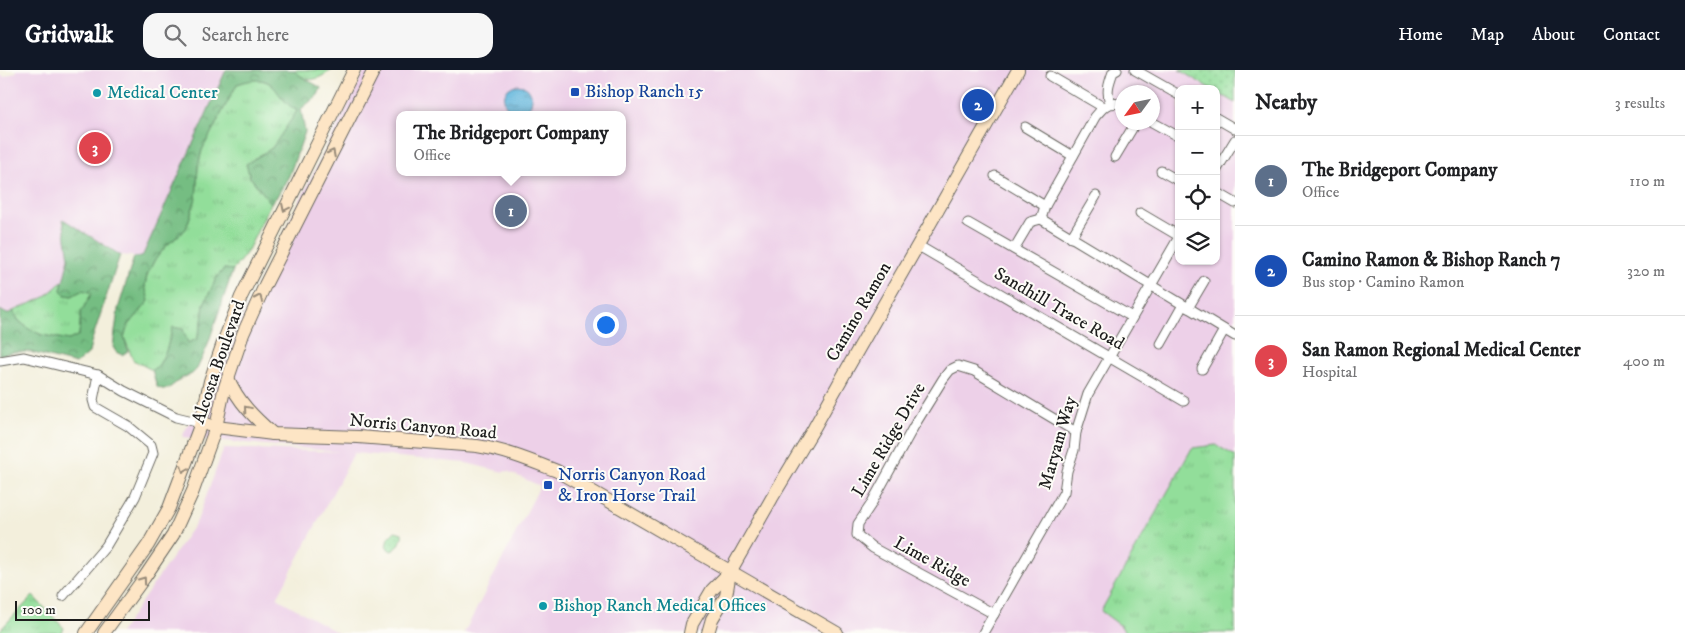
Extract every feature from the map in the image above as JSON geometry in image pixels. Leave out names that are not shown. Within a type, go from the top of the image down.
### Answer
[{"type":"main road","name":"Alcosta Boulevard","points":[[86,633],[148,544],[169,508],[201,423],[210,381],[241,297],[354,70]]},
{"type":"main road","name":"Alcosta Boulevard","points":[[104,633],[173,535],[193,491],[216,427],[228,378],[243,334],[265,285],[374,70]]},
{"type":"main road","name":"Camino Ramon","points":[[690,633],[692,624],[712,590],[730,572],[814,428],[1018,70]]},
{"type":"main road","points":[[228,378],[245,407],[273,434]]},
{"type":"main road","name":"Norris Canyon Road","points":[[201,423],[216,427],[273,434],[358,437],[493,448],[528,459],[558,471],[837,633]]},
{"type":"main road","name":"Camino Ramon","points":[[708,633],[712,619],[726,596],[730,572]]},
{"type":"street","points":[[1041,219],[1045,206],[1095,117],[1106,105],[1114,70]]},
{"type":"street","points":[[1135,70],[1175,94]]},
{"type":"street","points":[[1050,76],[1106,105],[1115,104]]},
{"type":"street","points":[[1220,120],[1235,129]]},
{"type":"street","points":[[1160,126],[1175,135]]},
{"type":"street","points":[[1025,127],[1073,156]]},
{"type":"street","points":[[1116,157],[1131,130]]},
{"type":"street","points":[[1220,159],[1232,150],[1235,140]]},
{"type":"street","points":[[1161,171],[1175,179]]},
{"type":"street","points":[[995,176],[1045,206]]},
{"type":"street","points":[[1220,194],[1235,203]]},
{"type":"street","points":[[1071,238],[1096,196]]},
{"type":"street","points":[[1140,214],[1175,234]]},
{"type":"street","points":[[1014,249],[1030,222],[1041,219],[1186,307],[1231,332],[1202,369]]},
{"type":"street","points":[[968,222],[1132,318]]},
{"type":"street","name":"Maryam Way","points":[[983,633],[1064,492],[1076,432],[1088,394],[1175,243]]},
{"type":"street","name":"Sandhill Trace Road","points":[[917,245],[1184,401]]},
{"type":"street","points":[[1161,344],[1204,281]]},
{"type":"street","points":[[0,361],[24,357],[98,375],[124,391],[176,417],[201,423]]},
{"type":"street","name":"Lime Ridge Drive","points":[[857,535],[858,524],[914,426],[943,379],[950,370],[958,366],[974,371],[1076,432]]},
{"type":"street","points":[[63,596],[106,546],[135,497],[153,453],[151,445],[128,426],[95,406],[93,400],[98,375]]},
{"type":"street","name":"Lime Ridge","points":[[857,535],[880,552],[994,614]]},
{"type":"shaded area","points":[[17,70],[226,70],[142,257],[120,255],[63,220],[69,258],[64,280],[45,297],[7,314],[0,310],[0,75],[5,77]]},
{"type":"shaded area","points":[[365,70],[1235,70],[1235,633],[464,633],[540,486],[507,471],[503,472],[466,463],[354,453],[277,598],[338,633],[120,633],[197,521],[224,448],[341,452],[182,437]]},
{"type":"green space","points":[[226,70],[294,70],[303,78],[321,88],[318,95],[301,109],[305,132],[289,176],[271,203],[250,177],[246,164],[272,148],[297,111],[288,105],[268,82],[251,80],[237,84],[202,150],[198,166],[196,198],[186,229],[166,246],[154,261],[147,275],[145,286],[149,301],[128,326],[124,337],[128,351],[122,355],[116,352],[113,347],[118,309],[134,257],[142,257]]},
{"type":"green space","points":[[294,70],[332,70],[317,78],[308,79],[303,78]]},
{"type":"green space","points":[[1179,70],[1235,70],[1235,103],[1220,94],[1220,85],[1204,85]]},
{"type":"green space","points":[[253,79],[266,81],[277,89],[290,105],[298,111],[272,148],[246,164],[250,177],[271,203],[247,252],[233,270],[224,269],[217,277],[204,304],[202,322],[197,339],[188,343],[173,327],[166,351],[159,365],[152,370],[133,360],[124,337],[128,326],[149,301],[145,286],[147,275],[154,261],[166,246],[186,229],[196,198],[198,166],[202,150],[237,84]]},
{"type":"green space","points":[[63,219],[120,255],[89,353],[76,364],[30,352],[14,352],[0,355],[0,310],[7,314],[13,311],[19,321],[29,329],[42,335],[69,340],[79,335],[81,312],[92,293],[83,290],[72,296],[65,295],[61,290],[69,258]]},
{"type":"green space","points":[[224,269],[233,270],[207,347],[197,369],[168,389],[157,387],[152,370],[159,365],[166,351],[173,327],[183,329],[188,343],[197,339],[202,322],[204,304],[217,277]]},
{"type":"green space","points":[[64,280],[61,290],[72,296],[83,290],[92,293],[81,312],[79,335],[69,340],[42,335],[29,329],[19,321],[13,311],[45,297]]},
{"type":"green space","points":[[1216,445],[1235,456],[1235,633],[1125,633],[1121,626],[1101,611],[1192,448]]},
{"type":"green space","points":[[395,531],[402,533],[402,538],[400,544],[391,551],[386,547],[388,538]]},
{"type":"green space","points":[[33,596],[64,628],[62,633],[0,633],[0,630]]},
{"type":"water","points":[[513,86],[523,86],[531,94],[531,104],[525,111],[511,111],[505,104],[505,94]]},
{"type":"place","name":"Bishop Ranch 15","points":[[575,92]]},
{"type":"place","name":"Medical Center","points":[[97,93]]},
{"type":"place","name":"Camino Ramon & Bishop Ranch 7","points":[[978,105]]},
{"type":"place","name":"San Ramon Regional Medical Center","points":[[95,148]]},
{"type":"place","name":"The Bridgeport Company","points":[[511,211]]},
{"type":"place","name":"Norris Canyon Road & Iron Horse Trail","points":[[548,485]]},
{"type":"place","name":"Bishop Ranch Medical Offices","points":[[543,606]]}]
